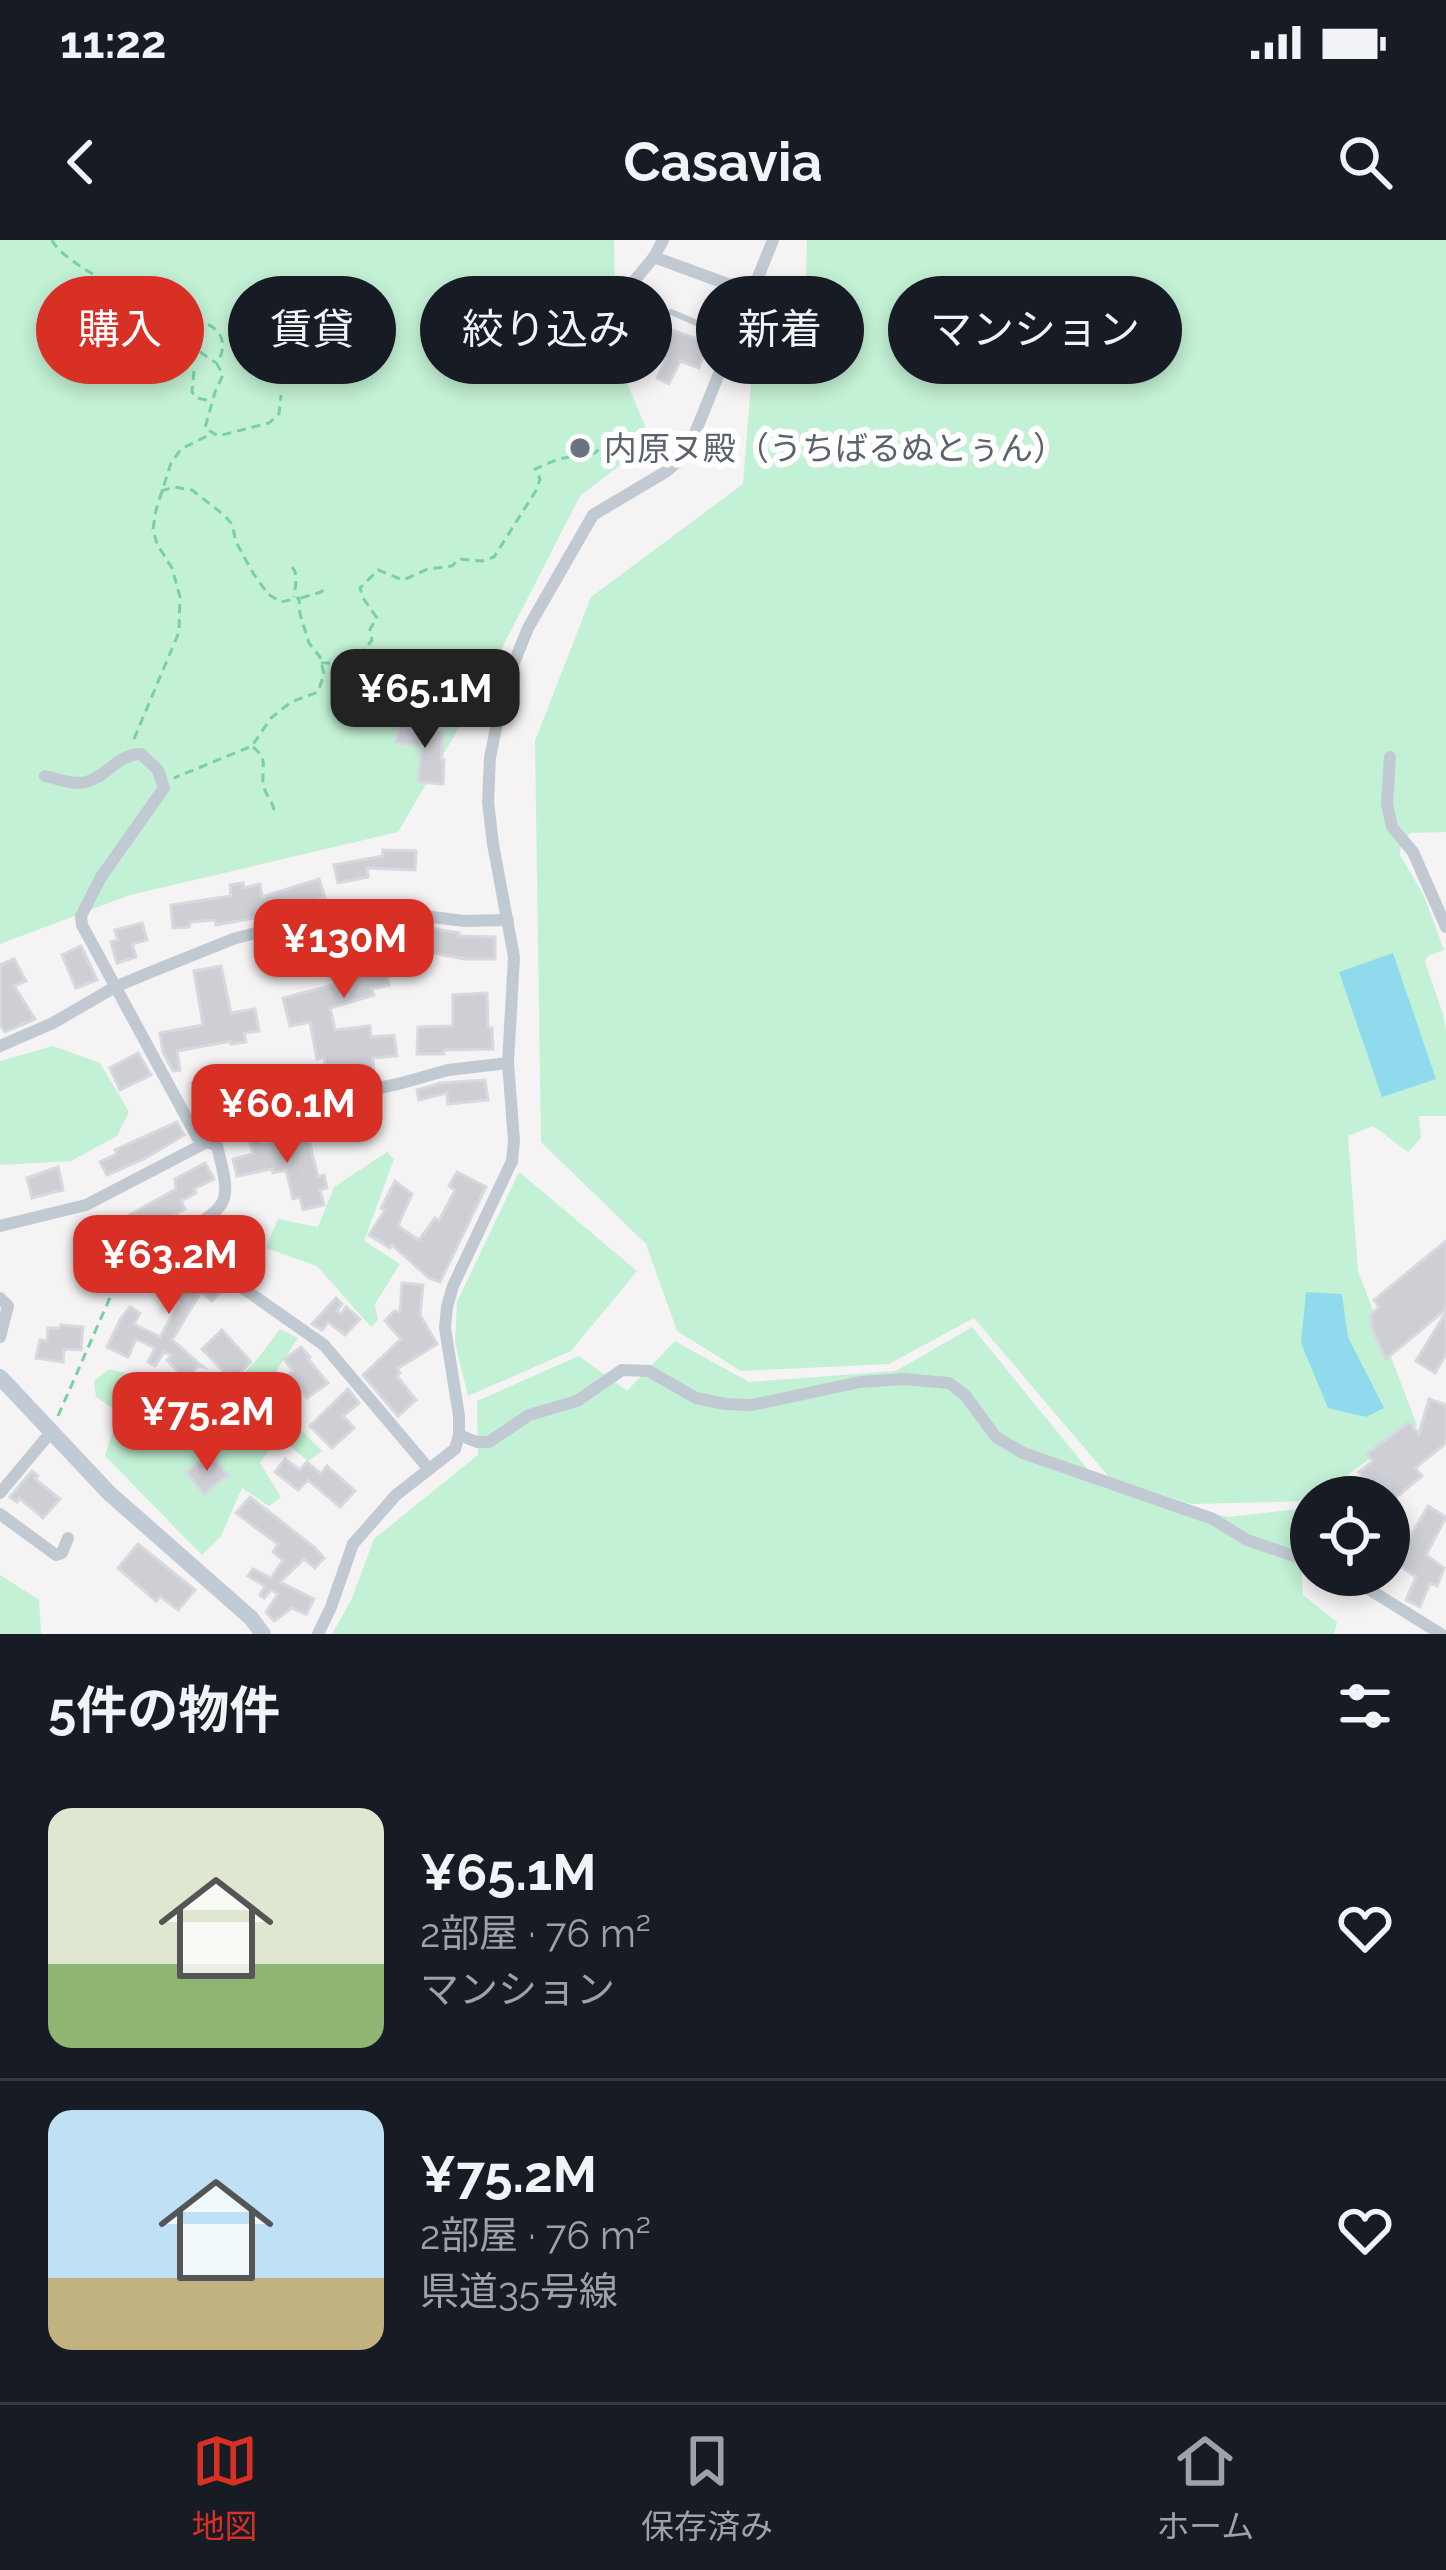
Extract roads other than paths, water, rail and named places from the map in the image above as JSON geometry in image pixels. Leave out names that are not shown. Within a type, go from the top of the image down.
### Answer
[{"type":"main road","points":[[0,1377],[109,1492],[251,1618],[263,1634]]},
{"type":"street","points":[[638,276],[663,240]]},
{"type":"street","points":[[759,276],[773,240]]},
{"type":"street","points":[[654,257],[706,276]]},
{"type":"street","points":[[318,1634],[352,1544],[396,1495],[455,1449],[459,1435],[447,1307],[512,1161],[514,1141],[508,1063],[515,981],[488,802],[490,758],[511,670],[528,628],[592,515],[667,471],[687,453],[714,384]]},
{"type":"street","points":[[46,776],[70,783],[90,782],[121,759],[141,754],[159,773],[164,788],[100,878],[81,916],[197,1137],[217,1146],[228,1187],[225,1202],[177,1238],[324,1345],[429,1469]]},
{"type":"street","points":[[1390,757],[1387,804],[1392,827],[1413,852],[1446,927]]},
{"type":"street","points":[[0,1046],[53,1024],[115,987],[232,939],[312,918],[385,911],[464,921],[508,920]]},
{"type":"street","points":[[0,1226],[86,1205],[209,1141],[309,1102],[448,1070],[508,1063]]},
{"type":"street","points":[[0,1298],[8,1306],[0,1337]]},
{"type":"street","points":[[459,1435],[489,1442],[529,1415],[577,1401],[622,1370],[649,1370],[696,1398],[725,1405],[752,1406],[860,1382],[949,1383],[965,1395],[996,1437],[1024,1454],[1213,1519],[1247,1540],[1290,1555]]},
{"type":"street","points":[[0,1493],[53,1428]]},
{"type":"street","points":[[0,1514],[56,1556],[68,1538]]},
{"type":"street","points":[[1380,1596],[1441,1634]]},
{"type":"water","points":[[1393,953],[1436,1079],[1382,1097],[1339,972]]},
{"type":"water","points":[[1306,1292],[1342,1294],[1348,1337],[1384,1408],[1366,1417],[1328,1408],[1301,1343]]},
{"type":"place","name":"内原ヌ殿（うちばるぬとぅん）","points":[[580,448]]}]
